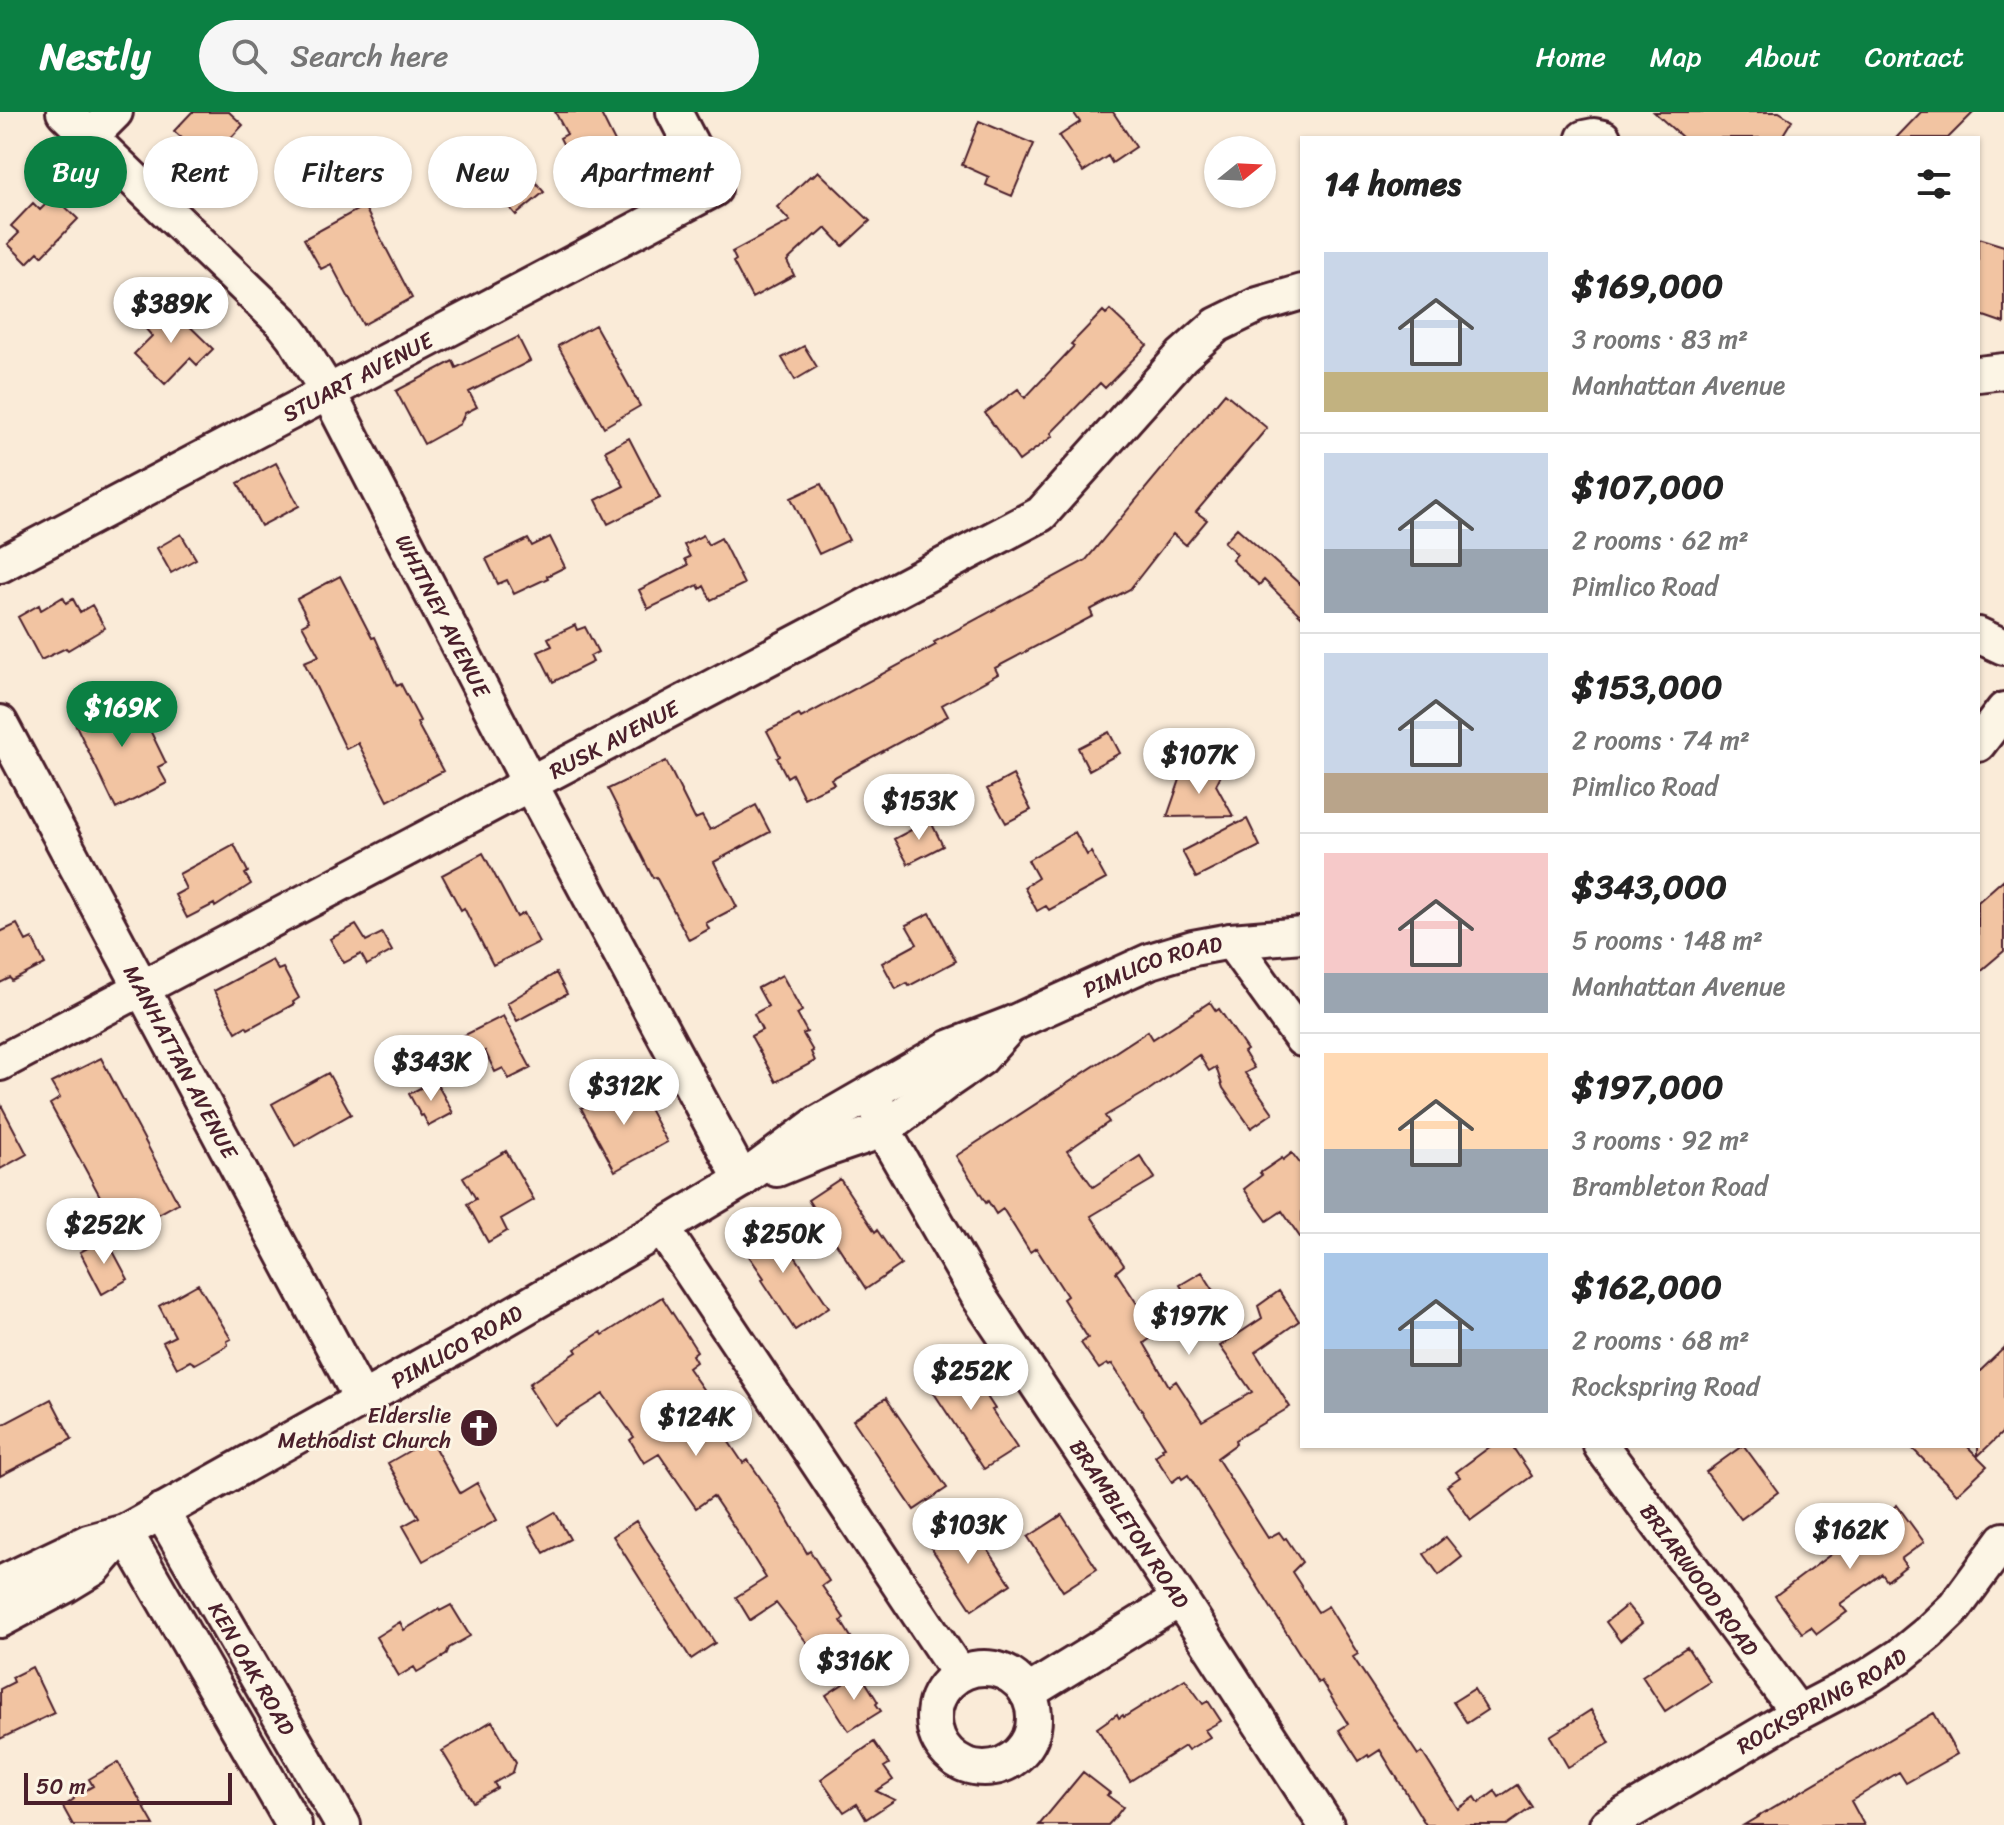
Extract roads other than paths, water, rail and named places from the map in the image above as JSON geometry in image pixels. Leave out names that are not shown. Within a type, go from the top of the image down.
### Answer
[{"type":"street","name":"WHITNEY AVENUE","points":[[64,112],[89,136]]},
{"type":"street","points":[[91,136],[115,112]]},
{"type":"street","name":"STUART AVENUE","points":[[0,565],[714,189],[674,112]]},
{"type":"street","name":"WHITNEY AVENUE","points":[[127,173],[283,323],[328,392],[530,784],[742,1180]]},
{"type":"street","name":"RUSK AVENUE","points":[[0,1063],[1041,514],[1182,356],[1217,325],[1258,305],[1300,293]]},
{"type":"street","points":[[1980,374],[2004,371]]},
{"type":"street","points":[[1980,636],[2004,647]]},
{"type":"street","name":"MANHATTAN AVENUE","points":[[0,723],[362,1400]]},
{"type":"street","name":"PIMLICO ROAD","points":[[0,1584],[88,1542],[125,1532],[362,1400],[662,1228],[742,1180],[807,1131],[949,1048],[1011,1024],[1150,961],[1231,941],[1300,935]]},
{"type":"street","points":[[1231,941],[1300,1036]]},
{"type":"street","name":"PIMLICO ROAD","points":[[742,1180],[883,1130],[981,1058],[1011,1024]]},
{"type":"street","name":"BRAMBLETON ROAD","points":[[874,1092],[883,1130],[979,1297],[1326,1825]]},
{"type":"street","points":[[662,1228],[959,1674]]},
{"type":"street","name":"BRIARWOOD ROAD","points":[[1602,1448],[1798,1713]]},
{"type":"street","name":"KEN OAK ROAD","points":[[161,1511],[343,1825]]},
{"type":"street","name":"PIMLICO ROAD","points":[[0,1620],[94,1568],[125,1532]]},
{"type":"street","name":"KEN OAK ROAD","points":[[125,1532],[294,1825]]},
{"type":"street","name":"ROCKSPRING ROAD","points":[[1607,1825],[1900,1656],[1955,1607],[2004,1540]]},
{"type":"street","points":[[1027,1693],[1180,1599]]},
{"type":"street","points":[[982,1667],[1002,1671],[1017,1680],[1027,1693],[1033,1709],[1031,1734],[1023,1749],[1007,1762],[994,1767],[963,1764],[949,1755],[937,1737],[934,1716],[938,1697],[959,1674],[982,1667]]},
{"type":"place","name":"Elderslie Methodist Church","points":[[479,1428]]}]
